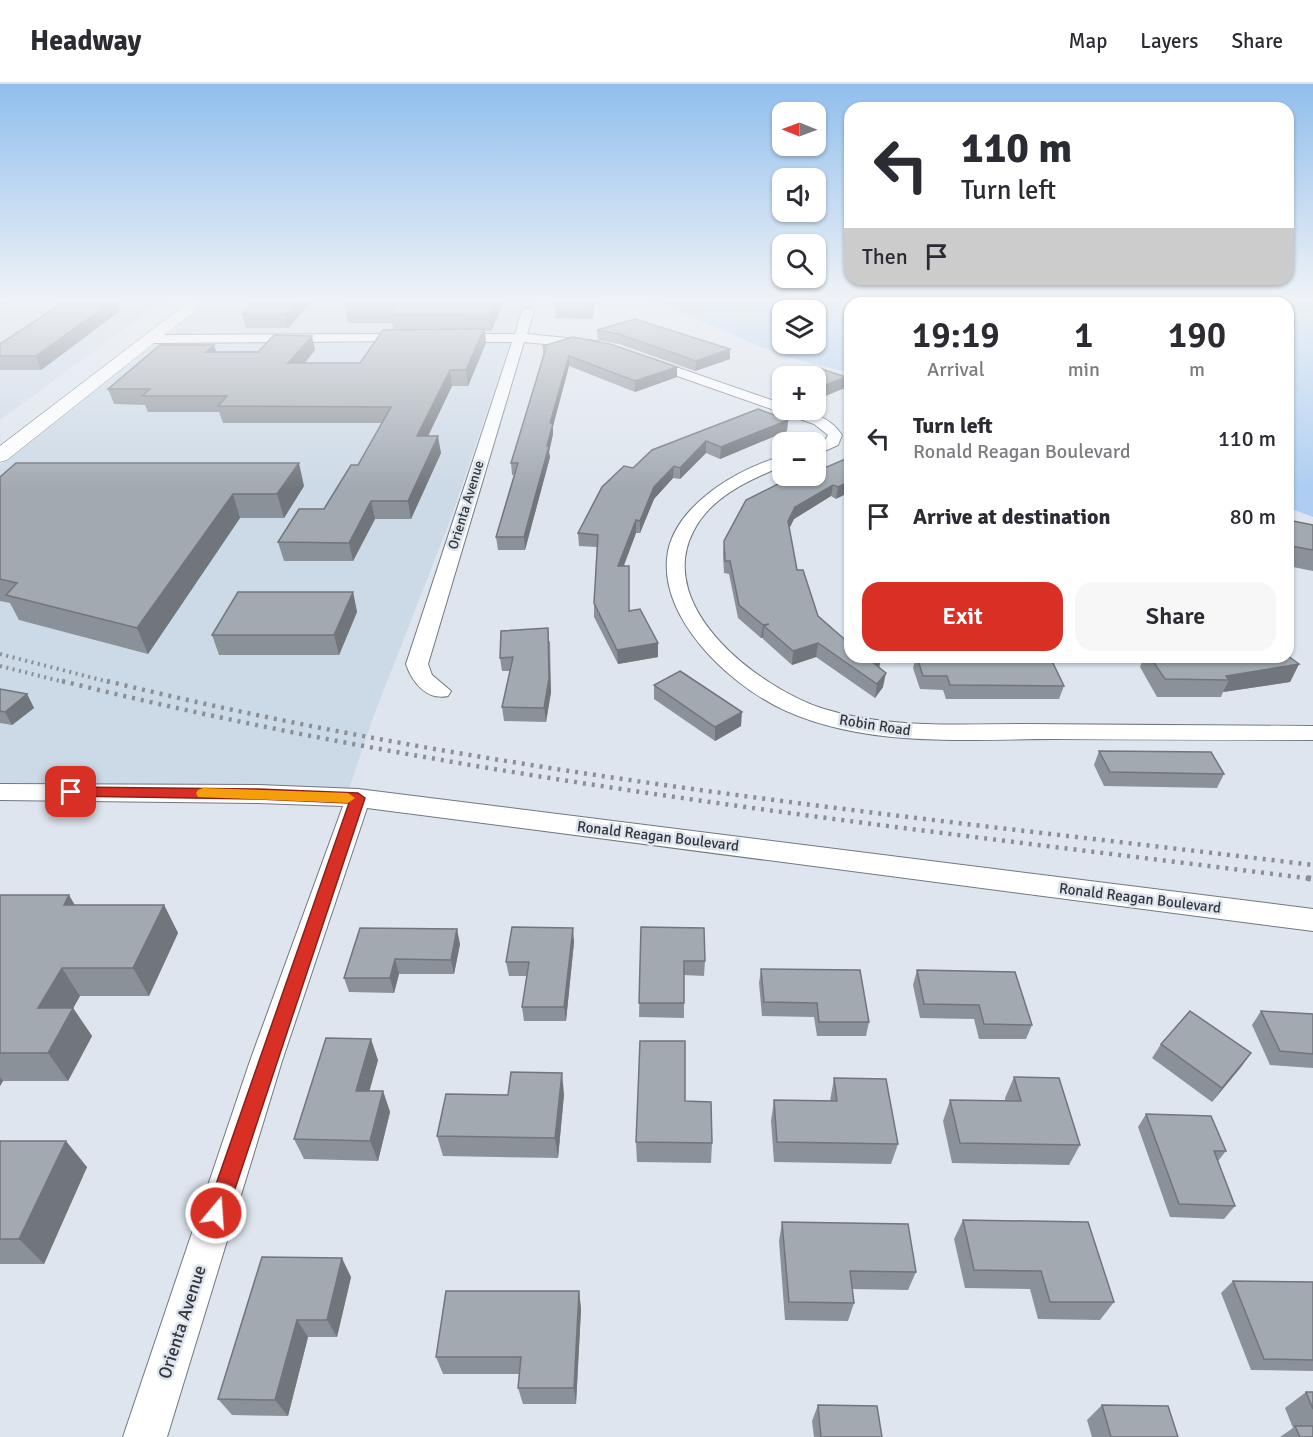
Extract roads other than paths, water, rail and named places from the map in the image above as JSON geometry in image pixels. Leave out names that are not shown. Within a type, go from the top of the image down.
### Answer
[{"type":"main road","points":[[90,386],[85,383],[87,377],[106,363]]},
{"type":"main road","points":[[5,452],[121,363]]},
{"type":"main road","points":[[2,429],[5,452]]},
{"type":"street","name":"Orienta Avenue","points":[[440,691],[422,678],[417,664],[511,363]]},
{"type":"street","points":[[654,363],[772,405]]},
{"type":"street","points":[[814,420],[832,430],[835,435],[833,442],[826,445]]},
{"type":"street","name":"Robin Road","points":[[772,466],[735,482],[707,501],[685,526],[674,558],[676,588],[696,627],[729,664],[767,693],[808,712],[860,725],[906,730],[1313,733]]},
{"type":"street","name":"Ronald Reagan Boulevard","points":[[0,792],[258,794],[358,798],[1313,920]]},
{"type":"street","name":"Orienta Avenue","points":[[145,1437],[259,1082],[358,798]]},
{"type":"water","points":[[811,363],[844,363],[844,371]]},
{"type":"water","points":[[1294,363],[1313,363],[1313,517],[1294,510]]},
{"type":"railway","points":[[0,654],[113,683]]},
{"type":"railway","points":[[0,666],[68,683]]},
{"type":"railway","points":[[62,681],[217,717],[372,748],[528,774],[841,820],[1313,879],[1307,878]]},
{"type":"railway","points":[[107,681],[256,715],[405,744],[556,769],[858,811],[1313,865]]}]
